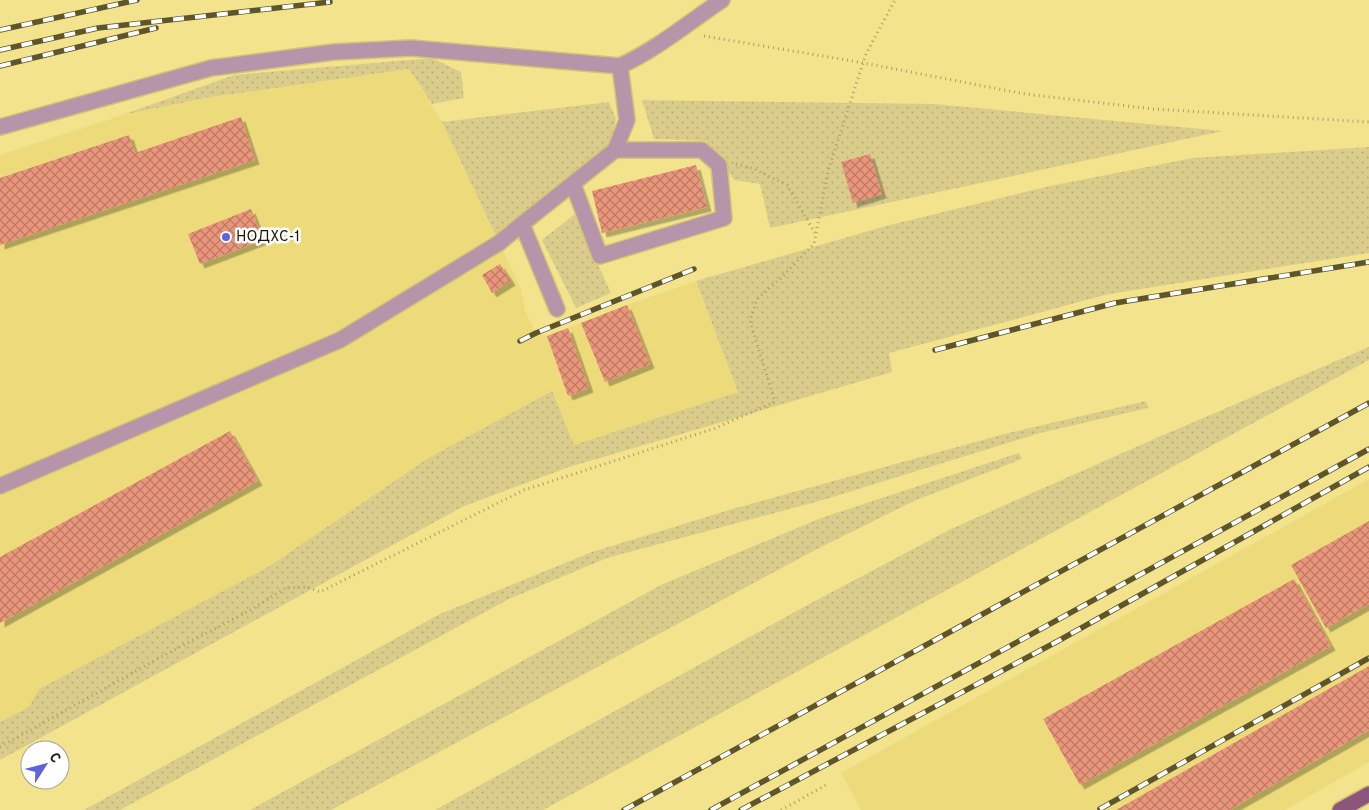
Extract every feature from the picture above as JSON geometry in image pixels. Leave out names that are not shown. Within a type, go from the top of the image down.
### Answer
[{"type":"main road","points":[[1340,810],[1369,794]]},
{"type":"lane","points":[[0,127],[211,68],[334,52],[411,48],[620,66],[647,53],[664,39],[722,0]]},
{"type":"lane","points":[[0,486],[340,340],[500,243],[615,150],[627,120],[620,66]]},
{"type":"lane","points":[[573,184],[600,256],[724,218],[719,165],[702,150],[615,150]]},
{"type":"lane","points":[[522,224],[557,309]]},
{"type":"path","points":[[0,747],[170,652],[248,612],[286,588],[306,587],[320,592],[524,490],[713,429],[775,402],[750,320],[752,310],[757,298],[780,279],[814,244],[828,171],[864,63],[895,0]]},
{"type":"path","points":[[677,32],[864,63],[1025,94],[1153,109],[1369,122]]},
{"type":"path","points":[[709,156],[754,169],[786,185],[815,234]]},
{"type":"path","points":[[781,810],[828,784]]},
{"type":"shaded area","points":[[432,58],[461,72],[464,98],[432,104],[409,69],[211,97],[122,115],[234,75]]},
{"type":"shaded area","points":[[409,69],[442,122],[521,289],[525,311],[536,333],[547,336],[696,281],[738,392],[574,446],[552,391],[430,457],[268,567],[39,689],[29,707],[0,722],[0,155],[122,115],[211,97]]},
{"type":"shaded area","points":[[642,100],[934,104],[1223,131],[770,228],[760,184],[734,180],[706,141],[654,139]]},
{"type":"shaded area","points":[[609,102],[616,119],[610,147],[496,236],[442,122]]},
{"type":"shaded area","points":[[1369,147],[1369,253],[1109,294],[889,353],[892,372],[569,467],[464,506],[37,740],[20,740],[20,749],[0,760],[0,722],[29,707],[39,689],[268,567],[430,457],[552,391],[574,445],[738,392],[696,281],[886,226],[1050,186],[1193,158]]},
{"type":"shaded area","points":[[575,214],[611,293],[576,308],[542,240]]},
{"type":"shaded area","points":[[1369,347],[1369,360],[543,810],[435,810],[813,602],[951,529]]},
{"type":"shaded area","points":[[1146,401],[1148,408],[1040,433],[823,500],[607,558],[509,599],[120,810],[84,810],[440,614],[592,552],[736,508],[1008,433]]},
{"type":"shaded area","points":[[1019,453],[1022,459],[914,501],[819,548],[331,810],[250,810],[661,585],[821,518]]},
{"type":"shaded area","points":[[1369,479],[1369,762],[1285,810],[861,810],[841,773]]},
{"type":"building","points":[[241,117],[255,160],[0,245],[0,178],[129,135],[135,153]]},
{"type":"building","points":[[870,154],[882,194],[853,203],[841,162]]},
{"type":"building","points":[[696,165],[707,207],[602,233],[592,191]]},
{"type":"building","name":"НОДХС-1","points":[[251,209],[263,240],[200,264],[188,234]]},
{"type":"building","points":[[500,264],[511,281],[492,293],[482,275]]},
{"type":"building","points":[[627,305],[650,364],[605,382],[581,323]]},
{"type":"building","points":[[568,328],[589,388],[568,396],[547,336]]},
{"type":"building","points":[[230,431],[258,481],[0,623],[0,557]]},
{"type":"building","points":[[1369,521],[1369,604],[1326,628],[1291,565]]},
{"type":"building","points":[[1294,579],[1331,646],[1080,785],[1043,719]]},
{"type":"building","points":[[1369,666],[1369,730],[1229,810],[1116,810]]},
{"type":"railway","points":[[0,30],[137,0]]},
{"type":"railway","points":[[0,50],[98,28],[330,2]]},
{"type":"railway","points":[[0,66],[156,28]]},
{"type":"railway","points":[[935,350],[1115,303],[1369,262]]},
{"type":"railway","points":[[520,341],[694,269]]},
{"type":"railway","points":[[624,810],[1369,403]]},
{"type":"railway","points":[[711,810],[1369,449]]},
{"type":"railway","points":[[741,810],[1058,641],[1369,467]]},
{"type":"railway","points":[[1100,809],[1369,658]]},
{"type":"place","name":"НОДХС-1","points":[[226,237]]}]
